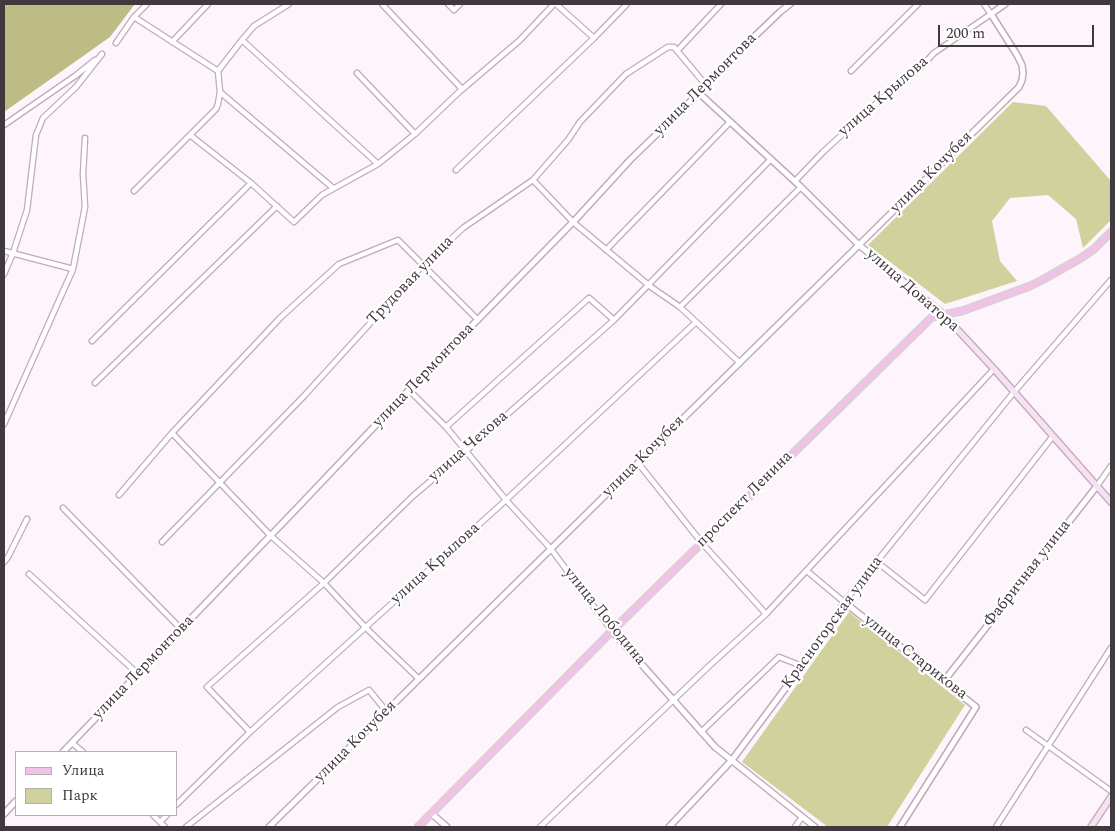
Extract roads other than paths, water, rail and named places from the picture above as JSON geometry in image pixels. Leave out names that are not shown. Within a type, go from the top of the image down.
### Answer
[{"type":"main road","name":"проспект Ленина","points":[[418,827],[612,630],[919,328],[932,317],[962,311],[1044,279],[1094,249],[1111,232]]},
{"type":"main road","name":"улица Доватора","points":[[943,314],[1111,502]]},
{"type":"main road","points":[[1091,827],[1111,797]]},
{"type":"street","points":[[116,43],[134,17],[147,4]]},
{"type":"street","points":[[172,42],[208,4]]},
{"type":"street","points":[[134,191],[216,109],[220,92],[218,71],[242,40],[254,26],[290,4]]},
{"type":"street","points":[[382,4],[462,89]]},
{"type":"street","points":[[448,4],[454,10],[460,4]]},
{"type":"street","points":[[190,135],[252,184],[294,222],[322,195],[378,164],[415,134],[462,89],[520,40],[555,4],[594,38]]},
{"type":"street","points":[[456,170],[627,4]]},
{"type":"street","points":[[705,84],[677,51],[721,4]]},
{"type":"street","name":"улица Лермонтова","points":[[64,751],[409,390],[573,222],[630,160],[699,93],[705,84],[790,4]]},
{"type":"street","points":[[851,71],[918,4]]},
{"type":"street","points":[[984,4],[990,14]]},
{"type":"street","name":"улица Крылова","points":[[795,181],[822,152],[881,99],[919,69],[934,53],[1005,4]]},
{"type":"street","name":"улица Кочубея","points":[[269,827],[1019,87],[1023,73],[1022,65],[990,14]]},
{"type":"street","points":[[134,17],[218,71]]},
{"type":"street","points":[[242,40],[378,164]]},
{"type":"street","name":"Трудовая улица","points":[[162,542],[304,396],[423,265],[463,228],[532,180],[568,140],[580,122],[626,74],[668,48],[674,47],[677,51]]},
{"type":"street","points":[[4,125],[75,76],[102,54],[76,87],[43,118],[36,135],[26,210],[13,254],[4,274]]},
{"type":"street","points":[[357,73],[415,134]]},
{"type":"street","points":[[220,92],[333,188]]},
{"type":"street","name":"улица Доватора","points":[[699,93],[795,181],[859,245],[943,314]]},
{"type":"street","points":[[606,250],[730,122]]},
{"type":"street","points":[[4,424],[72,268],[85,207],[83,174],[85,138]]},
{"type":"street","name":"улица Чехова","points":[[250,732],[207,687],[324,584],[414,496],[614,320],[771,159]]},
{"type":"street","points":[[532,180],[573,222],[648,285],[680,307],[740,363]]},
{"type":"street","points":[[92,341],[252,184]]},
{"type":"street","points":[[680,307],[801,187]]},
{"type":"street","points":[[95,383],[277,206]]},
{"type":"street","points":[[119,495],[172,433],[280,318],[339,264],[398,240],[478,320]]},
{"type":"street","points":[[4,251],[72,268]]},
{"type":"street","points":[[1014,392],[1111,280]]},
{"type":"street","points":[[446,427],[589,298],[614,320]]},
{"type":"street","name":"улица Крылова","points":[[178,803],[250,732],[506,500],[696,322]]},
{"type":"street","points":[[540,827],[766,614],[994,369]]},
{"type":"street","name":"улица Лободина","points":[[409,390],[446,427],[506,500],[551,549],[612,630],[701,732],[715,747],[815,827]]},
{"type":"street","name":"Красногорская улица","points":[[669,827],[732,760],[802,666],[835,619],[844,602],[1014,392]]},
{"type":"street","points":[[172,433],[270,536],[324,584],[366,628],[420,679]]},
{"type":"street","points":[[877,562],[925,600],[1053,436]]},
{"type":"street","points":[[638,463],[702,543],[766,614]]},
{"type":"street","name":"Фабричная улица","points":[[944,681],[1111,466]]},
{"type":"street","points":[[63,508],[181,629]]},
{"type":"street","points":[[4,562],[27,519]]},
{"type":"street","name":"улица Старикова","points":[[807,571],[976,707],[900,827]]},
{"type":"street","points":[[30,574],[138,674]]},
{"type":"street","points":[[996,827],[1111,648]]},
{"type":"street","points":[[701,732],[779,657],[802,666]]},
{"type":"street","points":[[186,827],[338,707],[369,690],[387,712]]},
{"type":"street","points":[[1026,730],[1111,791]]},
{"type":"street","points":[[72,743],[82,751]]},
{"type":"street","points":[[4,814],[15,802]]},
{"type":"street","points":[[432,814],[447,827]]},
{"type":"street","points":[[154,816],[165,827]]},
{"type":"street","points":[[160,822],[165,816]]},
{"type":"street","points":[[796,827],[802,818]]}]
